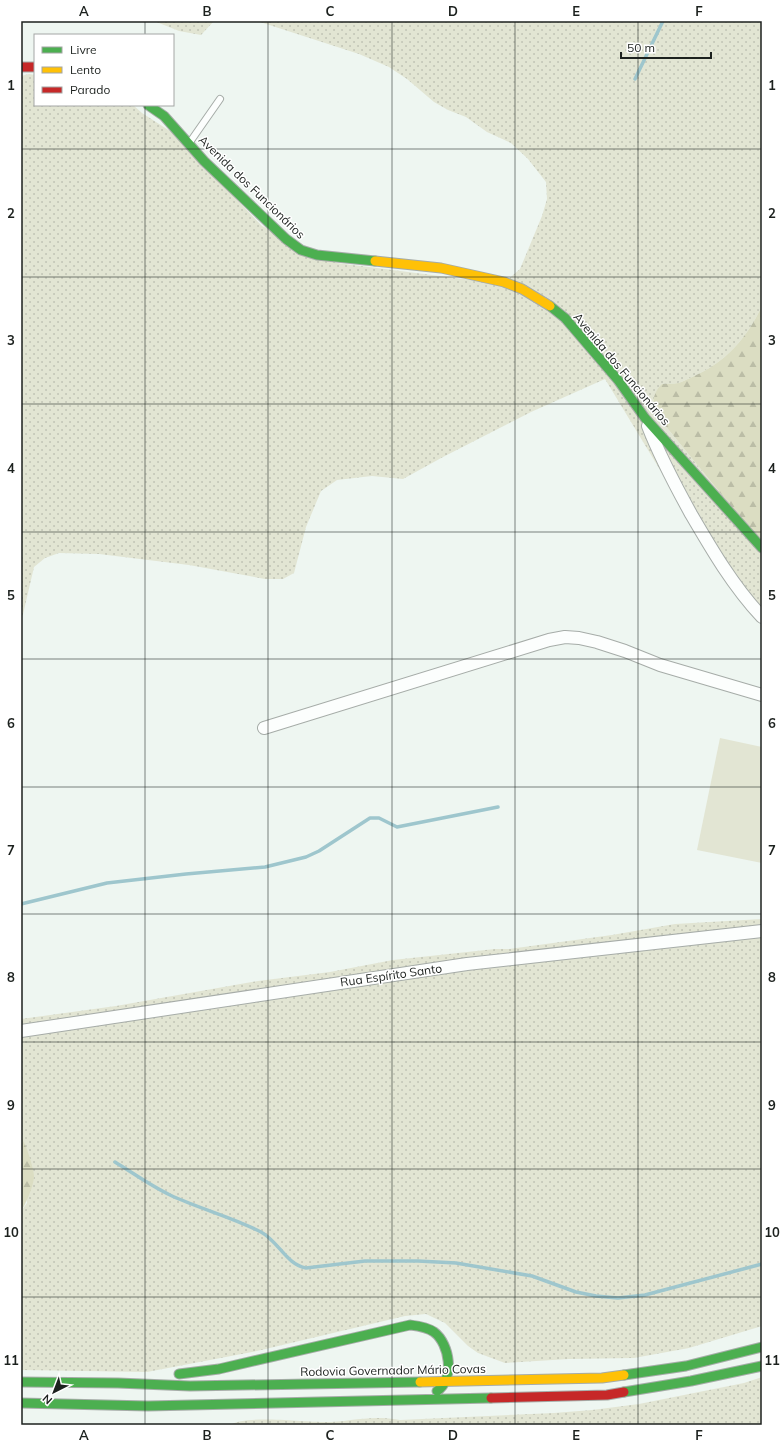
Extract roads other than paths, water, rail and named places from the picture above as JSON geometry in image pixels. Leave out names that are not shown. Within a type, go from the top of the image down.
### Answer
[{"type":"main road","points":[[21,67],[34,68]]},
{"type":"main road","name":"Avenida dos Funcionários","points":[[149,106],[164,116],[204,161],[286,239],[301,250],[317,255],[441,268],[504,282],[522,290],[553,308],[565,318],[618,380],[645,418],[762,548]]},
{"type":"main road","points":[[118,1383],[219,1369],[410,1325],[422,1326],[440,1337],[446,1347],[448,1357],[446,1381],[441,1390],[425,1393],[401,1401]]},
{"type":"main road","name":"Rodovia Governador Mário Covas","points":[[21,1382],[118,1383],[190,1386],[602,1378],[686,1366],[762,1347]]},
{"type":"main road","points":[[21,1403],[148,1406],[607,1395],[691,1382],[762,1366]]},
{"type":"main road","points":[[21,1408],[58,1404]]},
{"type":"street","points":[[645,418],[658,452],[714,554],[762,617]]},
{"type":"street","points":[[264,728],[549,640],[565,637],[579,638],[604,644],[660,664],[762,695]]},
{"type":"street","name":"Rua Espírito Santo","points":[[21,1030],[466,964],[762,931]]},
{"type":"lane","points":[[188,144],[220,99]]},
{"type":"waterway","points":[[635,79],[663,21]]},
{"type":"waterway","points":[[21,904],[107,883],[265,867],[306,857],[319,851],[370,818],[379,818],[397,827],[498,807]]},
{"type":"waterway","points":[[115,1162],[149,1184],[170,1195],[261,1232],[273,1241],[288,1258],[299,1266],[306,1268],[365,1261],[456,1263],[532,1276],[576,1292],[618,1298],[645,1295],[762,1264]]}]
